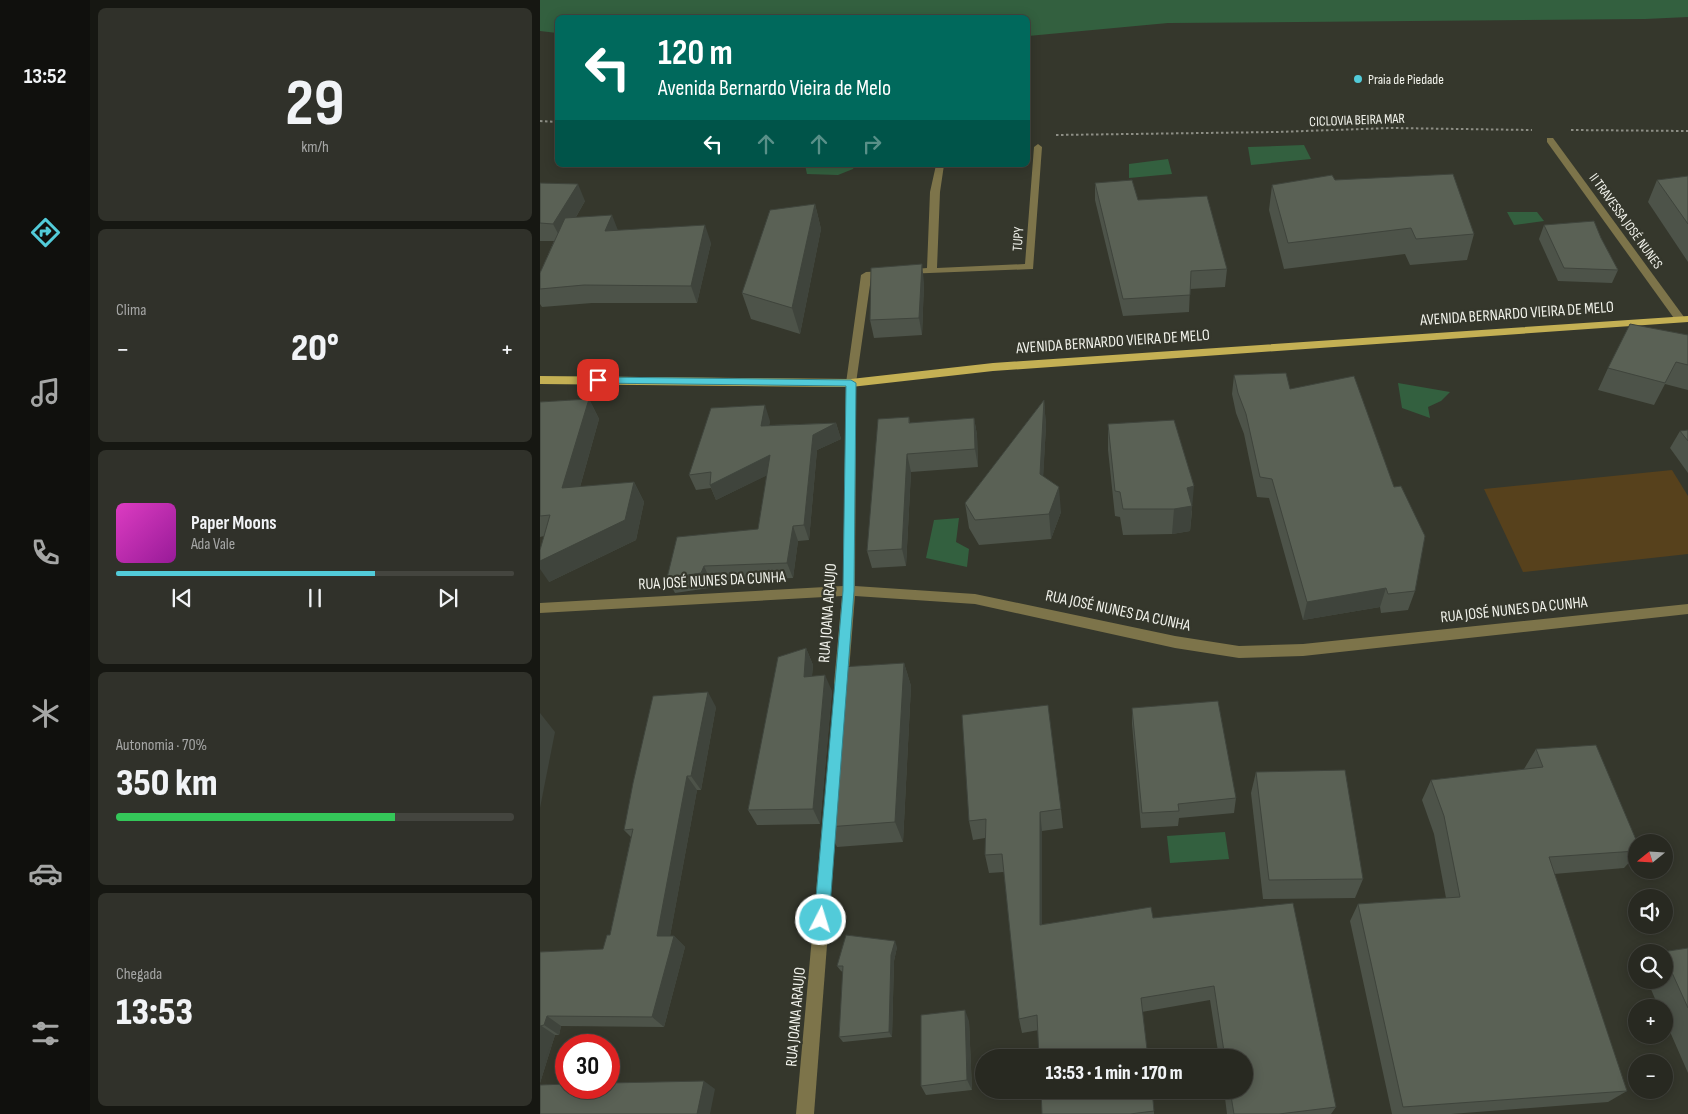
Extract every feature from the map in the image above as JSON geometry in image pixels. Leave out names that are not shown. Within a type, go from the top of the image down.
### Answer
[{"type":"main road","name":"AVENIDA BERNARDO VIEIRA DE MELO","points":[[540,380],[851,383],[993,367],[1684,319]]},
{"type":"street","name":"II TRAVESSA JOSÉ NUNES","points":[[1550,140],[1684,319]]},
{"type":"street","name":"TUPY","points":[[851,383],[866,275],[1030,266],[1038,146]]},
{"type":"street","points":[[932,270],[935,192],[940,167]]},
{"type":"street","name":"RUA JOANA ARAUJO","points":[[840,700],[848,591],[851,383]]},
{"type":"street","name":"RUA JOSÉ NUNES DA CUNHA","points":[[540,608],[848,591],[975,599],[1175,642],[1239,652],[1303,650],[1688,609]]},
{"type":"street","name":"RUA JOANA ARAUJO","points":[[805,1114],[831,798]]},
{"type":"path","points":[[540,121],[555,122]]},
{"type":"path","name":"CICLOVIA BEIRA MAR","points":[[1048,135],[1276,132],[1391,128],[1533,130]]},
{"type":"path","points":[[1566,130],[1688,131]]},
{"type":"shaded area","points":[[540,0],[1688,0],[1688,17],[1645,19],[1168,23],[1030,36],[1030,15],[555,15],[555,33],[540,31]]},
{"type":"shaded area","points":[[1304,145],[1311,159],[1251,165],[1248,147]]},
{"type":"shaded area","points":[[1168,159],[1172,174],[1129,178],[1129,164]]},
{"type":"shaded area","points":[[805,167],[854,167],[838,175],[807,174]]},
{"type":"shaded area","points":[[1507,212],[1537,212],[1544,221],[1514,225]]},
{"type":"shaded area","points":[[1398,383],[1450,392],[1441,401],[1428,407],[1430,418],[1402,408]]},
{"type":"shaded area","points":[[1672,470],[1688,496],[1688,554],[1523,572],[1484,489]]},
{"type":"shaded area","points":[[959,518],[956,542],[969,549],[967,567],[926,558],[934,520]]},
{"type":"shaded area","points":[[1225,832],[1229,859],[1170,863],[1167,836]]},
{"type":"building","points":[[1453,174],[1474,234],[1416,239],[1411,228],[1288,243],[1272,185],[1332,175],[1335,180]]},
{"type":"building","points":[[1688,176],[1688,224],[1657,180]]},
{"type":"building","points":[[1132,180],[1138,200],[1207,196],[1227,269],[1191,271],[1190,295],[1123,299],[1095,183]]},
{"type":"building","points":[[540,183],[578,184],[553,224],[540,223]]},
{"type":"building","points":[[815,204],[792,308],[742,293],[770,210]]},
{"type":"building","points":[[612,215],[605,231],[705,225],[691,286],[584,285],[540,289],[540,273],[565,218]]},
{"type":"building","points":[[1594,221],[1618,270],[1564,268],[1544,225]]},
{"type":"building","points":[[922,264],[919,318],[870,320],[871,268]]},
{"type":"building","points":[[1630,324],[1688,335],[1688,365],[1676,362],[1665,383],[1608,368]]},
{"type":"building","points":[[1286,373],[1290,389],[1354,376],[1394,487],[1401,486],[1425,536],[1415,591],[1388,594],[1386,588],[1307,602],[1272,479],[1260,477],[1246,414],[1234,375]]},
{"type":"building","points":[[589,399],[562,488],[634,482],[625,520],[540,561],[540,550],[550,515],[540,516],[540,402]]},
{"type":"building","points":[[1044,400],[1040,474],[1059,487],[1049,514],[975,520],[965,503]]},
{"type":"building","points":[[765,405],[761,426],[836,423],[813,435],[804,525],[793,526],[787,563],[704,566],[701,573],[667,578],[677,537],[758,529],[770,455],[710,485],[711,472],[689,475],[711,408]]},
{"type":"building","points":[[909,417],[909,423],[974,418],[975,449],[907,454],[902,549],[867,551],[878,419]]},
{"type":"building","points":[[1174,420],[1194,486],[1187,488],[1192,506],[1174,509],[1123,509],[1120,492],[1115,491],[1108,424]]},
{"type":"building","points":[[1688,430],[1688,441],[1680,431]]},
{"type":"building","points":[[806,648],[804,677],[825,675],[813,809],[748,810],[778,657]]},
{"type":"building","points":[[904,663],[895,822],[827,827],[841,667]]},
{"type":"building","points":[[708,692],[691,776],[687,776],[657,936],[674,936],[652,1017],[547,1016],[544,1025],[540,1026],[540,952],[603,949],[607,935],[610,935],[633,829],[624,830],[653,696]]},
{"type":"building","points":[[1218,701],[1236,798],[1178,804],[1179,811],[1142,813],[1132,708]]},
{"type":"building","points":[[1048,705],[1061,809],[1040,812],[1040,925],[1151,907],[1153,918],[1293,903],[1336,1107],[1279,1114],[1234,1114],[1232,1099],[1253,1099],[1253,1049],[1224,1049],[1214,986],[1141,998],[1147,1049],[1039,1049],[1037,1015],[1019,1019],[1002,854],[985,855],[986,819],[969,821],[962,715]]},
{"type":"building","points":[[1596,745],[1634,834],[1628,834],[1628,852],[1549,857],[1627,1091],[1403,1107],[1358,904],[1460,897],[1444,816],[1431,780],[1543,767],[1536,749]]},
{"type":"building","points":[[1345,770],[1363,879],[1269,880],[1256,772]]},
{"type":"building","points":[[846,935],[895,941],[891,955],[889,1032],[839,1037],[843,966],[837,966]]},
{"type":"building","points":[[1688,948],[1688,1008],[1673,975],[1673,950]]},
{"type":"building","points":[[965,1010],[967,1080],[921,1086],[921,1015]]},
{"type":"building","points":[[704,1081],[697,1114],[540,1114],[540,1085],[555,1084],[555,1099],[620,1099],[620,1083]]},
{"type":"building","points":[[1041,1099],[1153,1099],[1154,1111],[1130,1114],[1042,1114]]},
{"type":"place","name":"Praia de Piedade","points":[[1358,79]]},
{"type":"route","points":[[598,380],[851,383],[848,591],[821,920]]}]
